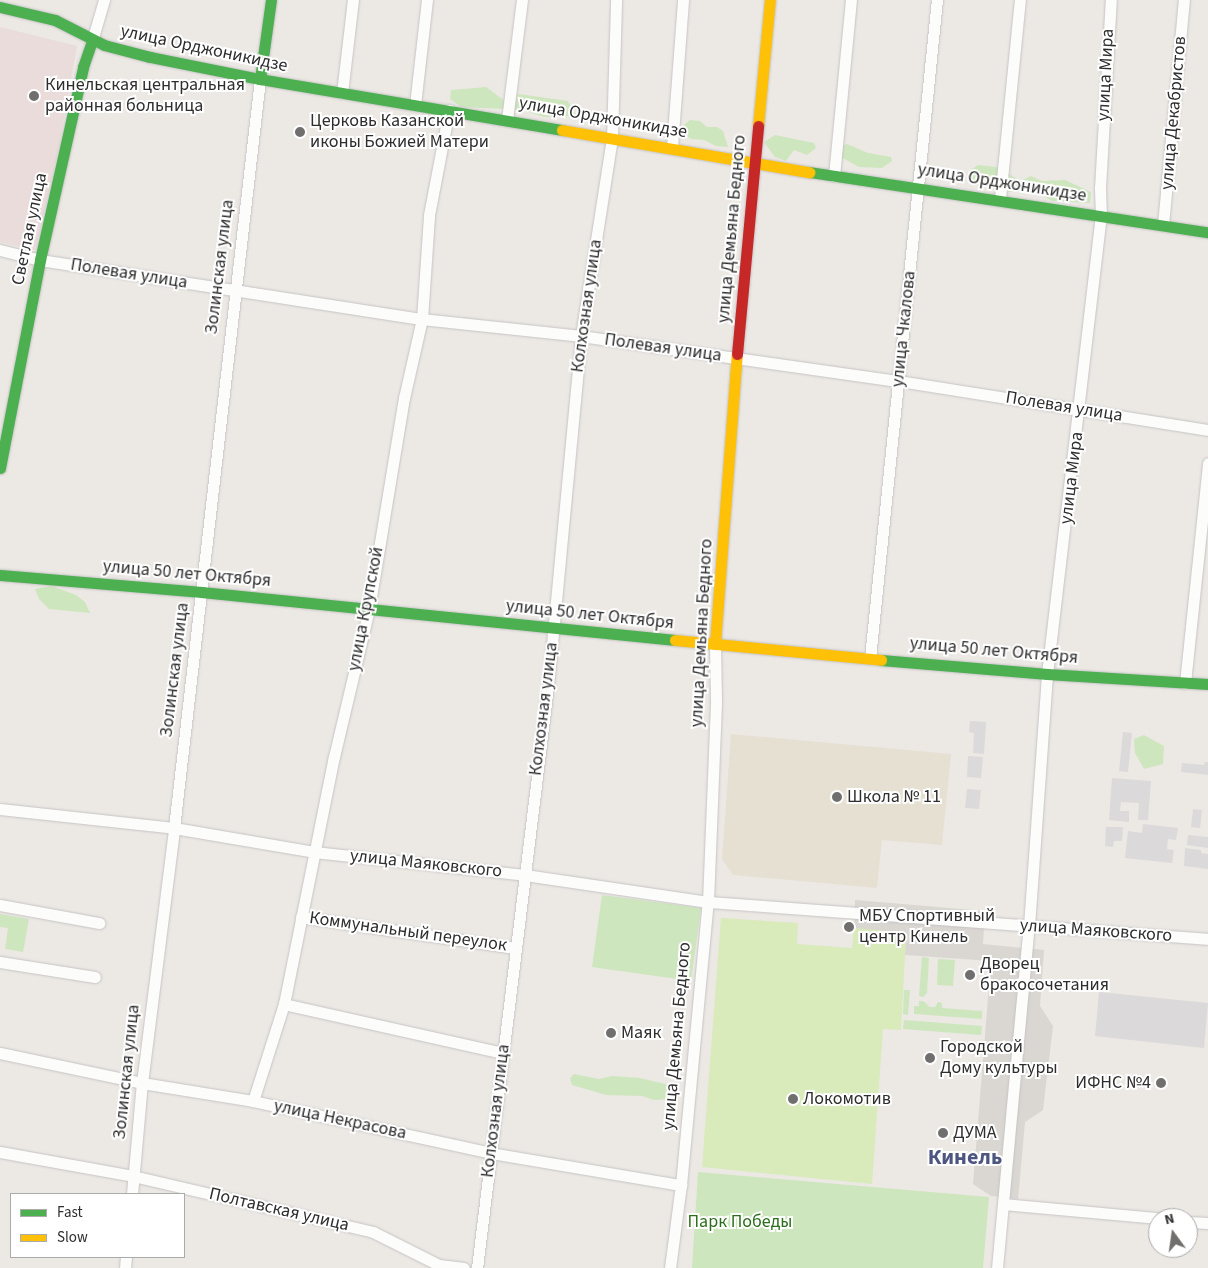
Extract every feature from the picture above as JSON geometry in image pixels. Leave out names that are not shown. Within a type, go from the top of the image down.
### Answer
[{"type":"main road","name":"Золинская улица","points":[[260,79],[271,0]]},
{"type":"main road","name":"улица Демьяна Бедного","points":[[715,644],[770,0]]},
{"type":"main road","name":"улица Орджоникидзе","points":[[0,7],[17,5],[55,20],[92,41],[150,57],[260,79],[672,147],[834,176],[1000,199],[1102,217],[1208,232]]},
{"type":"main road","name":"Светлая улица","points":[[0,468],[40,260],[83,67],[92,41]]},
{"type":"main road","name":"улица 50 лет Октября","points":[[0,575],[202,592],[553,629],[1047,674],[1208,684]]},
{"type":"street","name":"Светлая улица","points":[[92,41],[104,0]]},
{"type":"street","points":[[342,94],[354,0]]},
{"type":"street","points":[[415,105],[427,0]]},
{"type":"street","points":[[507,120],[522,0]]},
{"type":"street","name":"Колхозная улица","points":[[477,1268],[553,629],[581,336],[612,138],[616,0]]},
{"type":"street","points":[[672,147],[683,0]]},
{"type":"street","points":[[834,176],[851,0]]},
{"type":"street","name":"улица Чкалова","points":[[870,658],[900,381],[937,0]]},
{"type":"street","points":[[1000,199],[1020,0]]},
{"type":"street","name":"улица Мира","points":[[1003,1200],[1028,926],[1047,674],[1102,217],[1100,188],[1111,0]]},
{"type":"street","name":"улица Декабристов","points":[[1163,225],[1184,0]]},
{"type":"street","name":"Золинская улица","points":[[132,1193],[142,1083],[202,592],[260,79]]},
{"type":"street","name":"улица Крупской","points":[[253,1101],[284,1004],[314,852],[368,609],[404,398],[422,319],[428,215],[449,110]]},
{"type":"street","name":"Полевая улица","points":[[0,250],[40,260],[422,319],[581,336],[900,381],[1208,430]]},
{"type":"street","points":[[1185,682],[1208,463]]},
{"type":"street","name":"улица Демьяна Бедного","points":[[670,1268],[681,1185],[708,902],[716,701],[715,644]]},
{"type":"street","name":"улица Маяковского","points":[[0,809],[174,828],[314,852],[525,875],[708,902],[1208,939]]},
{"type":"street","points":[[0,905],[99,923]]},
{"type":"street","name":"Коммунальный переулок","points":[[301,916],[516,948]]},
{"type":"street","points":[[0,962],[95,978]]},
{"type":"street","points":[[284,1004],[503,1053]]},
{"type":"street","name":"улица Некрасова","points":[[0,1053],[142,1083],[253,1101],[491,1153],[681,1185]]},
{"type":"street","name":"Полтавская улица","points":[[0,1152],[133,1176],[373,1232],[439,1265],[464,1268]]},
{"type":"street","points":[[997,1268],[1003,1200],[1148,1217]]},
{"type":"shaded area","name":"Кинельская центральная районная больница","points":[[0,27],[77,46],[59,146],[36,250],[0,242]]},
{"type":"shaded area","points":[[970,721],[986,722],[984,754],[973,753],[974,733],[969,732]]},
{"type":"shaded area","points":[[1123,732],[1132,733],[1128,772],[1119,771]]},
{"type":"shaded area","name":"Школа № 11","points":[[731,734],[951,754],[942,845],[882,840],[877,888],[733,875],[722,859]]},
{"type":"shaded area","points":[[968,756],[983,757],[981,778],[967,777]]},
{"type":"shaded area","points":[[1205,762],[1208,762],[1208,775],[1181,772],[1182,763],[1204,765]]},
{"type":"shaded area","points":[[1112,778],[1151,781],[1148,820],[1138,820],[1139,803],[1121,802],[1120,811],[1129,811],[1129,822],[1109,820]]},
{"type":"shaded area","points":[[967,789],[981,790],[979,809],[965,808]]},
{"type":"shaded area","points":[[1193,809],[1202,810],[1200,828],[1191,827]]},
{"type":"shaded area","points":[[1143,824],[1178,828],[1176,840],[1168,839],[1167,849],[1174,850],[1172,863],[1125,858],[1128,831],[1142,833]]},
{"type":"shaded area","points":[[1106,827],[1123,827],[1122,841],[1114,841],[1113,847],[1105,846]]},
{"type":"shaded area","points":[[1188,835],[1208,837],[1208,848],[1187,845]]},
{"type":"shaded area","points":[[1185,848],[1201,850],[1201,853],[1208,854],[1208,869],[1184,866]]},
{"type":"shaded area","points":[[855,900],[985,911],[983,944],[1044,950],[1040,1006],[1053,1026],[1043,1110],[1025,1122],[1018,1199],[991,1196],[973,1184],[991,961],[905,955],[906,936],[901,932],[854,928]]},
{"type":"shaded area","points":[[1099,992],[1208,1003],[1204,1048],[1095,1036]]},
{"type":"green space","points":[[486,87],[505,101],[519,94],[568,101],[577,116],[544,117],[523,110],[461,107],[450,99],[451,90]]},
{"type":"green space","points":[[690,120],[700,121],[707,127],[717,127],[723,131],[728,147],[716,146],[704,140],[691,139],[685,135],[684,125]]},
{"type":"green space","points":[[775,135],[814,143],[816,148],[807,155],[794,150],[786,161],[775,157],[764,142]]},
{"type":"green space","points":[[847,144],[868,153],[891,157],[892,161],[882,168],[859,167],[841,157],[839,147]]},
{"type":"green space","points":[[978,165],[996,167],[1021,181],[1031,176],[1042,181],[1065,180],[1091,192],[1090,203],[1052,201],[1034,190],[1010,192],[973,184],[969,171]]},
{"type":"green space","points":[[51,586],[76,595],[85,602],[90,613],[49,609],[39,599],[35,589]]},
{"type":"green space","points":[[1144,735],[1164,746],[1163,764],[1144,769],[1135,753],[1134,739]]},
{"type":"green space","points":[[602,895],[701,908],[691,981],[592,967]]},
{"type":"green space","points":[[0,914],[29,919],[23,952],[5,949],[8,928],[0,927]]},
{"type":"green space","name":"Локомотив","points":[[721,918],[798,923],[797,944],[852,948],[854,928],[894,930],[906,936],[901,1030],[883,1029],[872,1184],[702,1167]]},
{"type":"green space","points":[[922,957],[929,958],[927,993],[923,997],[919,996]]},
{"type":"green space","points":[[938,959],[955,960],[953,986],[937,985]]},
{"type":"green space","points":[[904,990],[910,990],[908,1015],[903,1014]]},
{"type":"green space","points":[[919,1001],[923,1001],[930,1007],[935,1007],[938,1002],[942,1003],[942,1008],[982,1011],[982,1019],[914,1014],[914,1006],[919,1006]]},
{"type":"green space","points":[[904,1020],[982,1026],[981,1035],[903,1029]]},
{"type":"green space","points":[[574,1074],[599,1079],[612,1076],[640,1078],[665,1084],[673,1088],[675,1095],[670,1099],[654,1100],[642,1096],[606,1095],[572,1085],[570,1078]]},
{"type":"green space","name":"Парк Победы","points":[[698,1172],[989,1197],[983,1268],[692,1268]]},
{"type":"traffic: fast","points":[[260,79],[271,0]]},
{"type":"traffic: fast","points":[[0,7],[55,20],[104,45],[150,57],[260,79],[562,130]]},
{"type":"traffic: fast","points":[[0,468],[40,260],[83,67],[92,41]]},
{"type":"traffic: fast","points":[[809,172],[1208,232]]},
{"type":"traffic: fast","points":[[0,575],[202,592],[675,640]]},
{"type":"traffic: fast","points":[[881,660],[1047,674],[1208,684]]},
{"type":"traffic: slow","points":[[758,126],[770,0]]},
{"type":"traffic: slow","points":[[562,130],[809,172]]},
{"type":"traffic: slow","points":[[715,644],[737,354]]},
{"type":"traffic: slow","points":[[675,640],[881,660]]},
{"type":"traffic: jam","points":[[737,354],[758,126]]},
{"type":"place","name":"Кинельская центральная районная больница","points":[[34,96]]},
{"type":"place","name":"Церковь Казанской иконы Божией Матери","points":[[300,132]]},
{"type":"place","name":"Школа № 11","points":[[837,797]]},
{"type":"place","name":"МБУ Спортивный центр Кинель","points":[[849,927]]},
{"type":"place","name":"Дворец бракосочетания","points":[[970,975]]},
{"type":"place","name":"Маяк","points":[[611,1033]]},
{"type":"place","name":"Городской Дому культуры","points":[[930,1058]]},
{"type":"place","name":"ИФНС №4","points":[[1161,1083]]},
{"type":"place","name":"Локомотив","points":[[793,1099]]},
{"type":"place","name":"ДУМА","points":[[943,1133]]},
{"type":"district","name":"Кинель","points":[[965,1158]]}]
